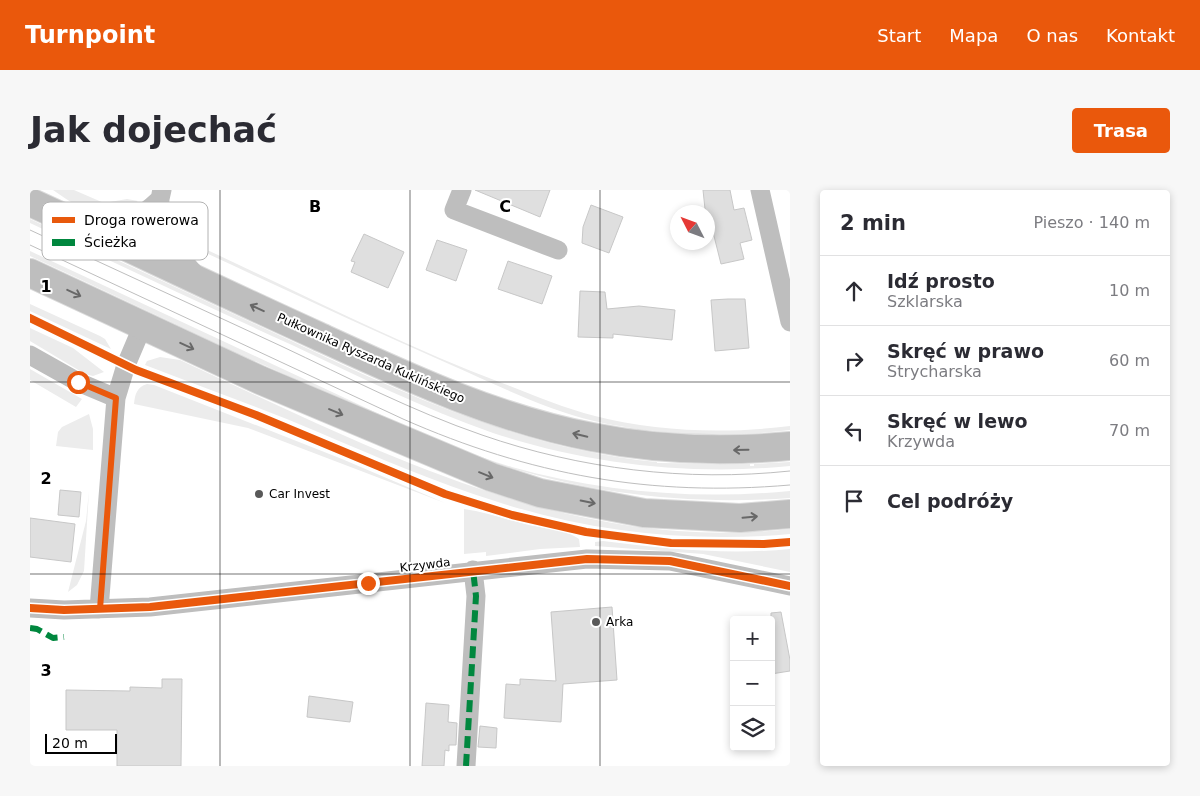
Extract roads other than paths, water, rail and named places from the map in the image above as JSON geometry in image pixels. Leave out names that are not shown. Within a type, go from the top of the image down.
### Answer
[{"type":"main road","name":"Pułkownika Ryszarda Kuklińskiego","points":[[30,202],[42,207]]},
{"type":"main road","name":"Pułkownika Ryszarda Kuklińskiego","points":[[155,260],[404,375],[475,403],[551,428],[592,438],[656,447],[750,450],[790,446]]},
{"type":"main road","points":[[30,273],[279,388],[491,477],[540,493],[644,513],[740,518],[790,514]]},
{"type":"street","points":[[33,190],[46,202]]},
{"type":"street","points":[[462,190],[454,210],[558,250]]},
{"type":"street","points":[[760,190],[790,322]]},
{"type":"street","points":[[182,260],[204,283]]},
{"type":"street","points":[[100,609],[116,398],[126,365],[143,326]]},
{"type":"street","points":[[30,355],[78,382],[116,398]]},
{"type":"street","name":"Krzywda","points":[[30,608],[64,610],[150,607],[473,570],[587,559],[670,561],[790,586]]},
{"type":"street","points":[[466,766],[476,596],[473,570]]},
{"type":"tram line","points":[[30,230],[42,236]]},
{"type":"tram line","points":[[30,245],[42,251]]},
{"type":"tram line","points":[[62,260],[403,419],[498,455],[592,478],[640,484],[689,488],[790,485]]},
{"type":"tram line","points":[[95,260],[380,393],[456,426],[519,447],[557,457],[634,470],[712,475],[790,471]]},
{"type":"place","name":"Car Invest","points":[[259,494]]},
{"type":"place","name":"Arka","points":[[596,622]]}]
